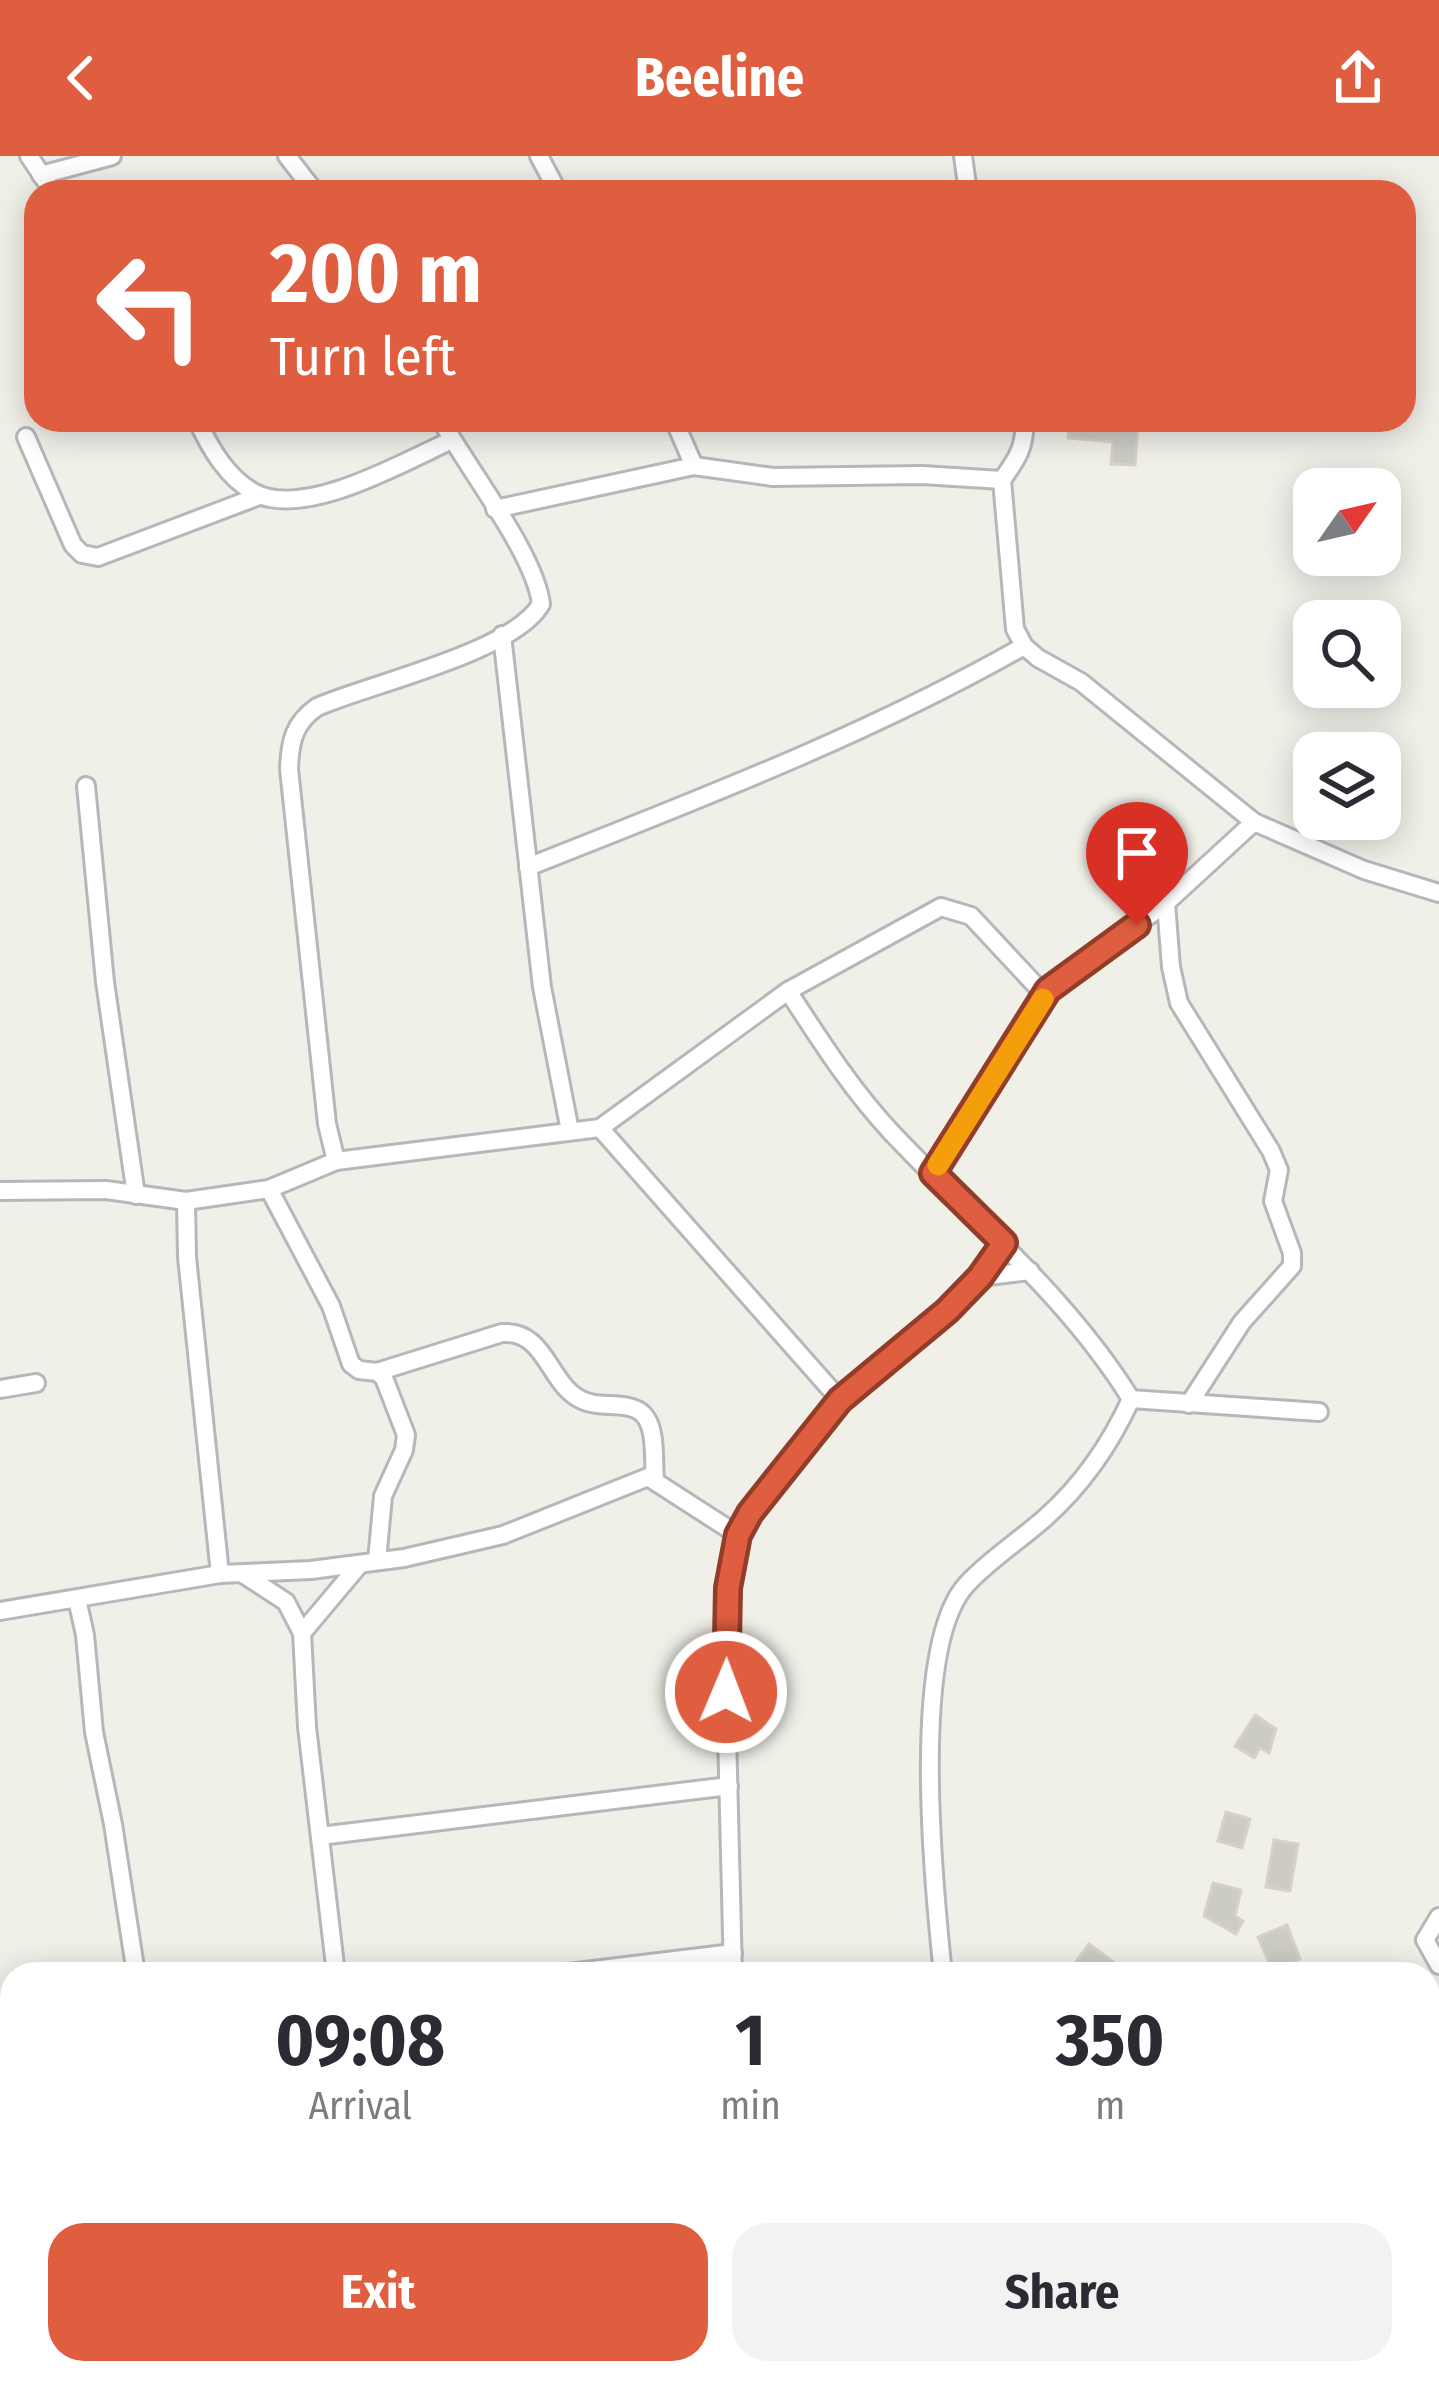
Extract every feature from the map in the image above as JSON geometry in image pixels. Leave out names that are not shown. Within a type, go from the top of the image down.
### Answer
[{"type":"street","points":[[29,156],[45,180]]},
{"type":"street","points":[[41,175],[112,156]]},
{"type":"street","points":[[287,156],[306,180]]},
{"type":"street","points":[[205,432],[233,477],[259,496]]},
{"type":"street","points":[[336,1161],[327,1124],[289,769],[294,731],[303,716],[317,707],[378,687],[502,634],[531,619],[541,604],[532,573],[448,432]]},
{"type":"street","points":[[679,432],[694,466]]},
{"type":"street","points":[[1025,432],[1018,458],[1001,480],[1015,629],[1024,646],[1081,682],[1254,822],[1364,870],[1439,893]]},
{"type":"street","points":[[26,437],[73,545],[90,557],[259,496],[330,494],[452,440]]},
{"type":"street","points":[[495,509],[694,466],[773,477],[922,475],[1001,480]]},
{"type":"street","points":[[502,634],[542,987],[570,1131]]},
{"type":"street","points":[[528,867],[864,728],[1024,646]]},
{"type":"street","points":[[86,786],[105,982],[136,1195]]},
{"type":"street","points":[[933,1173],[1048,990],[1166,903],[1254,822]]},
{"type":"street","points":[[1166,903],[1179,1003],[1271,1151],[1279,1170],[1273,1201],[1292,1253],[1286,1277],[1242,1322],[1189,1404]]},
{"type":"street","points":[[0,1191],[106,1190],[186,1201],[269,1189],[336,1161],[600,1128],[788,991],[941,907],[970,916],[1040,990],[1048,990]]},
{"type":"street","points":[[788,991],[840,1070],[890,1130],[1086,1332],[1131,1399]]},
{"type":"street","points":[[600,1128],[840,1400]]},
{"type":"street","points":[[269,1189],[331,1306],[351,1364],[377,1372],[518,1332],[532,1340],[573,1395],[586,1402],[636,1409],[646,1416],[651,1425],[655,1479]]},
{"type":"street","points":[[186,1201],[187,1257],[220,1574]]},
{"type":"street","points":[[733,1962],[728,1588],[738,1535],[750,1513],[840,1400],[947,1311],[1004,1243]]},
{"type":"street","points":[[980,1277],[1030,1271]]},
{"type":"street","points":[[302,1633],[368,1563],[383,1496],[404,1450],[406,1435],[384,1378],[377,1372]]},
{"type":"street","points":[[0,1389],[36,1383]]},
{"type":"street","points":[[1131,1399],[1319,1412]]},
{"type":"street","points":[[942,1962],[933,1882],[932,1701],[944,1625],[963,1588],[1075,1490],[1131,1399]]},
{"type":"street","points":[[0,1610],[220,1574],[368,1563],[503,1535],[585,1505],[638,1478],[655,1479],[738,1535]]},
{"type":"street","points":[[242,1573],[286,1602],[302,1633],[307,1727],[335,1962]]},
{"type":"street","points":[[76,1599],[134,1962]]},
{"type":"street","points":[[320,1836],[729,1786]]},
{"type":"street","points":[[1437,1962],[1425,1940],[1439,1917]]},
{"type":"street","points":[[659,1962],[733,1953]]},
{"type":"building","points":[[1068,432],[1137,432],[1135,465],[1111,464],[1113,442],[1068,438]]},
{"type":"building","points":[[1255,1715],[1276,1729],[1269,1753],[1260,1748],[1254,1758],[1235,1746]]},
{"type":"building","points":[[1226,1812],[1250,1819],[1242,1848],[1218,1841]]},
{"type":"building","points":[[1274,1840],[1298,1844],[1290,1891],[1266,1887]]},
{"type":"building","points":[[1213,1883],[1241,1890],[1235,1916],[1243,1921],[1236,1934],[1204,1916]]},
{"type":"building","points":[[1287,1925],[1300,1959],[1269,1962],[1258,1937]]},
{"type":"building","points":[[1089,1944],[1114,1962],[1076,1962]]},
{"type":"slow traffic","points":[[938,1165],[1043,999]]},
{"type":"route","points":[[726,1692],[728,1588],[738,1535],[750,1513],[840,1400],[947,1311],[1004,1243],[933,1173],[1048,990],[1137,925]]}]
